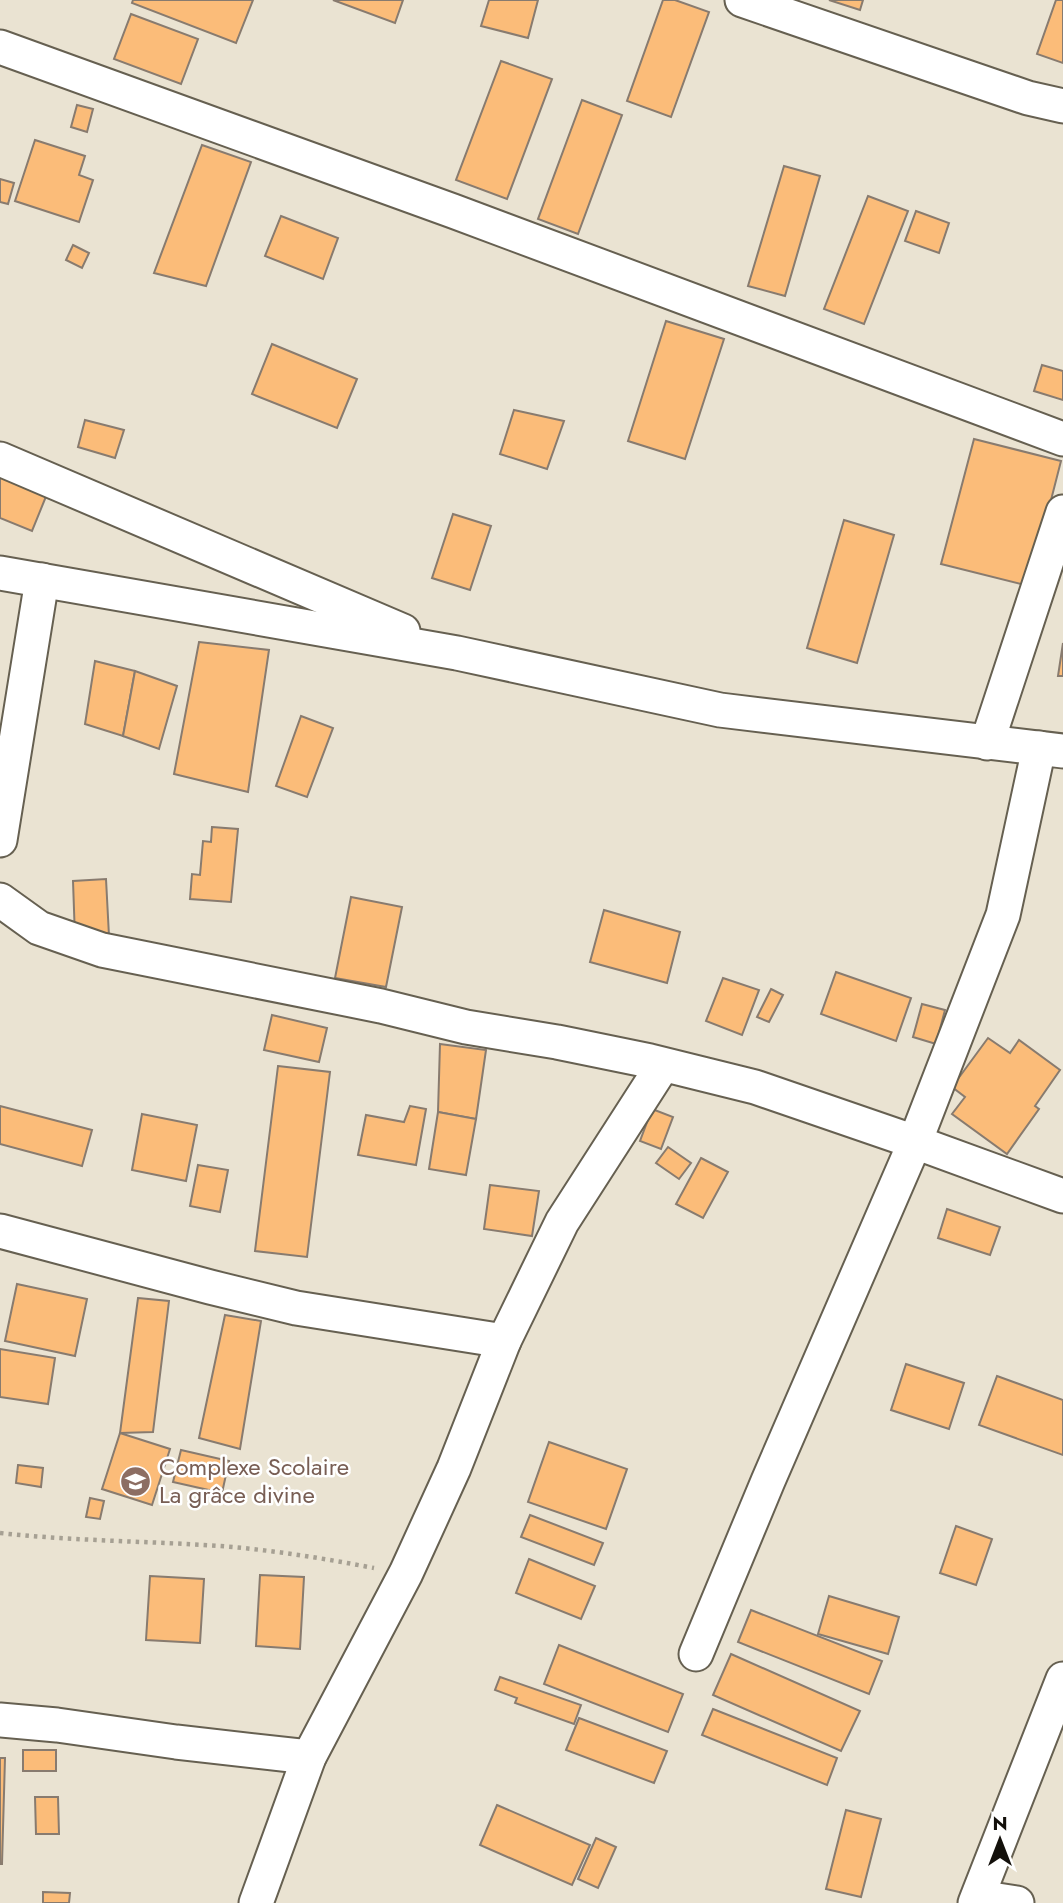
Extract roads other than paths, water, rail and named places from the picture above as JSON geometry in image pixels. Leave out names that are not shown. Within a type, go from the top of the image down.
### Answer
[{"type":"street","points":[[742,0],[1028,98],[1063,106]]},
{"type":"street","points":[[0,47],[466,216],[1063,439]]},
{"type":"street","points":[[0,459],[457,653]]},
{"type":"street","points":[[987,743],[1063,512]]},
{"type":"street","points":[[0,573],[457,653],[720,710],[1051,750],[1003,915],[915,1142],[768,1480],[696,1654]]},
{"type":"street","points":[[0,840],[42,580]]},
{"type":"street","points":[[0,900],[39,928],[102,950],[381,1006],[467,1027],[557,1042],[755,1087],[1063,1196]]},
{"type":"street","points":[[256,1903],[309,1757],[406,1573],[454,1468],[504,1341],[562,1222],[663,1065]]},
{"type":"street","points":[[0,1231],[296,1308],[504,1341]]},
{"type":"street","points":[[1017,1903],[976,1900],[1063,1679]]},
{"type":"street","points":[[0,1720],[309,1757]]},
{"type":"place","name":"Complexe Scolaire La grâce divine","points":[[136,1481]]}]
